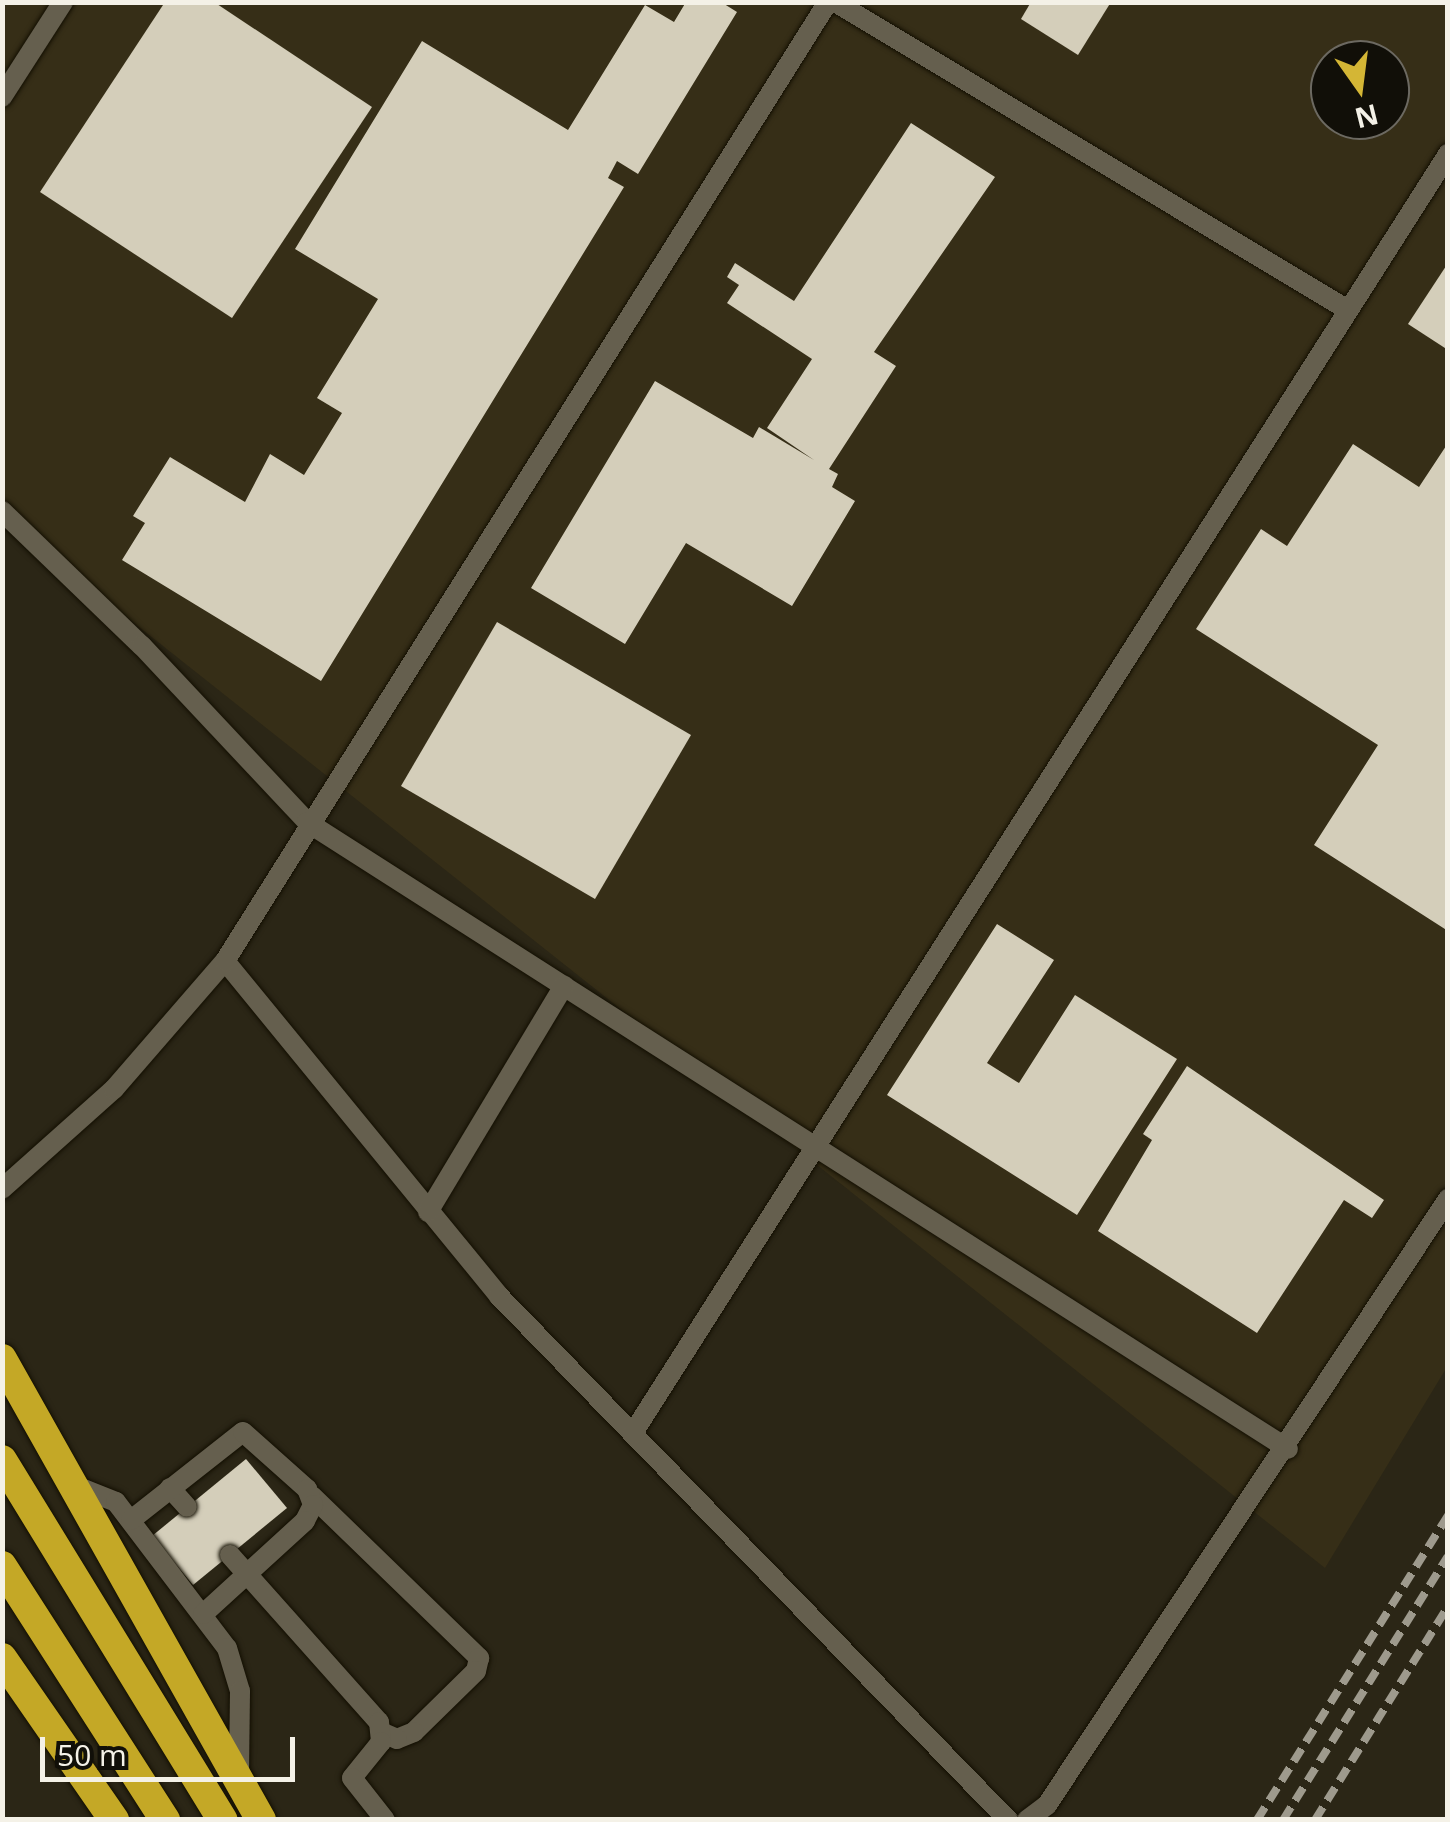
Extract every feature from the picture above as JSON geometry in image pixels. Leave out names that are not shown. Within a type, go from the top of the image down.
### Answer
[{"type":"highway","points":[[2,1359],[262,1820]]},
{"type":"highway","points":[[2,1460],[223,1820]]},
{"type":"highway","points":[[2,1566],[166,1820]]},
{"type":"highway","points":[[2,1658],[114,1820]]},
{"type":"lane","points":[[2,97],[63,2]]},
{"type":"lane","points":[[2,1189],[114,1089],[225,961],[307,822],[831,2],[1348,310]]},
{"type":"lane","points":[[632,1433],[1448,154]]},
{"type":"lane","points":[[2,511],[142,646],[307,822],[1288,1449]]},
{"type":"lane","points":[[225,961],[428,1212],[632,1433],[1008,1820]]},
{"type":"lane","points":[[428,1212],[564,986]]},
{"type":"lane","points":[[1027,1820],[1047,1805],[1288,1449],[1448,1199]]},
{"type":"lane","points":[[131,1520],[243,1432],[479,1658],[476,1671],[414,1732],[398,1739],[382,1732],[230,1555]]},
{"type":"lane","points":[[71,1484],[106,1494],[131,1520],[203,1614],[235,1667],[239,1779]]},
{"type":"lane","points":[[170,1488],[187,1507]]},
{"type":"lane","points":[[203,1614],[310,1514],[312,1496]]},
{"type":"lane","points":[[382,1732],[376,1750],[352,1778],[385,1820]]},
{"type":"shaded area","points":[[2,3],[1447,3],[1447,1367],[1325,1568],[3,519]]},
{"type":"building","points":[[165,2],[214,2],[372,107],[232,318],[40,192]]},
{"type":"building","points":[[686,2],[721,2],[737,12],[638,174],[617,161],[608,178],[624,187],[321,681],[122,560],[145,523],[133,516],[170,457],[245,502],[270,454],[304,475],[342,413],[317,398],[378,299],[295,249],[422,41],[568,130],[645,5],[674,22]]},
{"type":"building","points":[[1031,2],[1111,2],[1078,55],[1021,19]]},
{"type":"building","points":[[911,123],[995,177],[874,352],[896,366],[829,469],[838,474],[832,487],[855,501],[792,606],[686,543],[625,644],[531,588],[655,381],[753,438],[759,427],[814,460],[767,428],[812,359],[727,303],[739,285],[727,277],[735,263],[794,301]]},
{"type":"building","points":[[1448,263],[1448,350],[1408,324]]},
{"type":"building","points":[[1448,443],[1448,931],[1314,845],[1378,745],[1196,629],[1261,529],[1287,546],[1353,444],[1419,487]]},
{"type":"building","points":[[497,622],[691,735],[595,899],[401,786]]},
{"type":"building","points":[[997,924],[1054,960],[987,1063],[1019,1083],[1075,995],[1177,1059],[1077,1215],[887,1095]]},
{"type":"building","points":[[1187,1066],[1384,1200],[1372,1218],[1344,1200],[1257,1333],[1098,1231],[1152,1140],[1143,1134]]},
{"type":"building","points":[[246,1459],[287,1508],[193,1585],[152,1536]]},
{"type":"railway","points":[[1257,1820],[1448,1515]]},
{"type":"railway","points":[[1283,1820],[1448,1556]]},
{"type":"railway","points":[[1315,1820],[1448,1606]]}]
